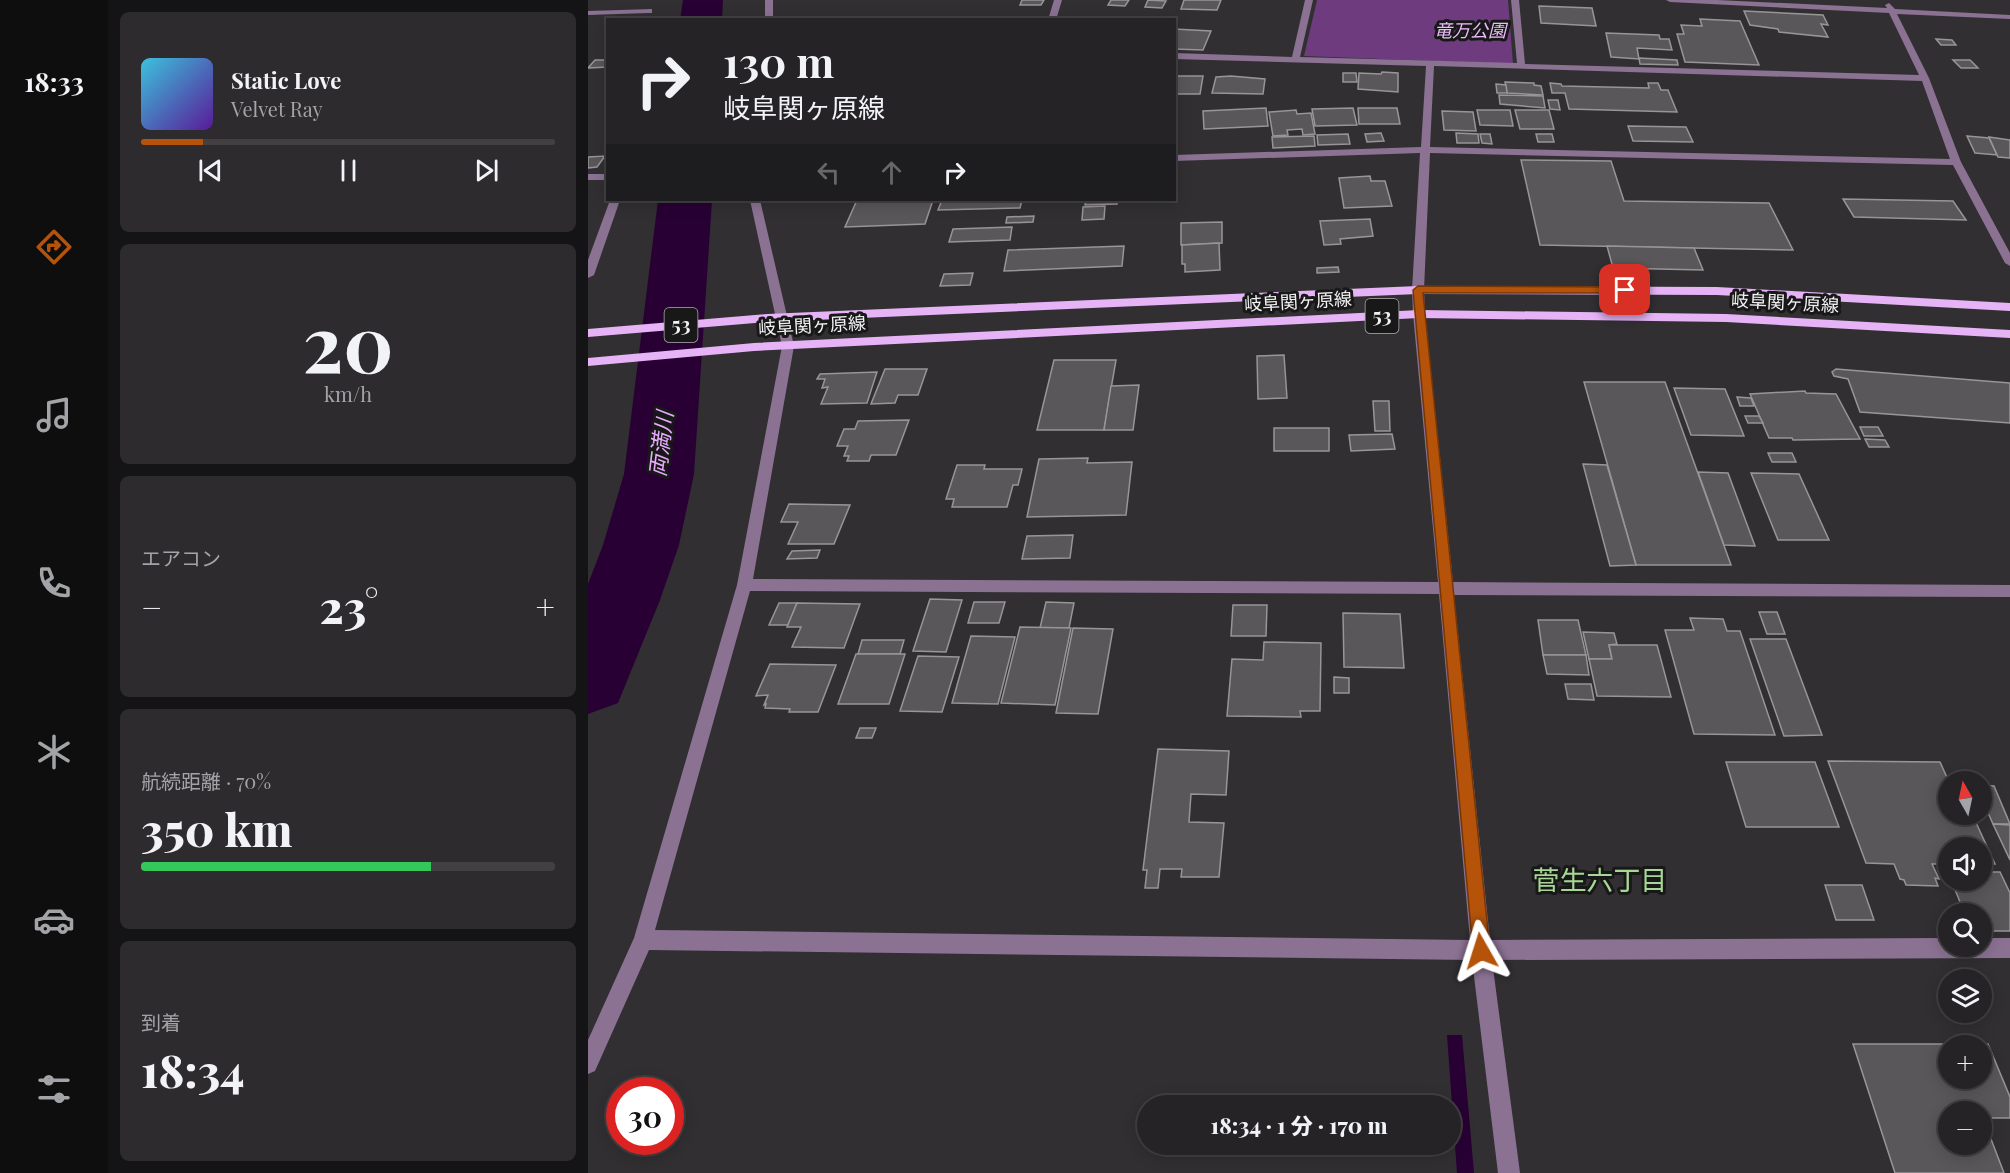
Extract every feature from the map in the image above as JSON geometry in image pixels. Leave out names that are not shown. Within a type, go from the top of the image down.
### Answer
[{"type":"main road","name":"岐阜関ヶ原線","points":[[592,333],[767,318],[955,308],[1418,290],[1717,291],[2010,307]]},
{"type":"main road","name":"岐阜関ヶ原線","points":[[588,362],[754,347],[1419,314],[1726,318],[2010,334]]},
{"type":"street","points":[[588,13],[649,15],[652,0]]},
{"type":"street","points":[[769,0],[769,18]]},
{"type":"street","points":[[1053,18],[1058,0]]},
{"type":"street","points":[[1295,60],[1310,0]]},
{"type":"street","points":[[1515,0],[1521,66]]},
{"type":"street","points":[[1670,0],[2010,17]]},
{"type":"street","points":[[1887,0],[1926,78],[1956,162],[2010,263]]},
{"type":"street","points":[[1176,57],[1926,78]]},
{"type":"street","points":[[1430,65],[1418,290],[1419,314],[1481,951],[1509,1173]]},
{"type":"street","points":[[1176,158],[1426,150],[1956,162]]},
{"type":"street","points":[[588,177],[606,177]]},
{"type":"street","points":[[588,275],[615,201]]},
{"type":"street","points":[[588,1064],[643,940],[744,585],[788,346],[755,201]]},
{"type":"street","points":[[744,585],[2010,591]]},
{"type":"street","points":[[643,940],[1481,951],[2010,948]]},
{"type":"green space","name":"竜万公園","points":[[1317,0],[1508,0],[1513,64],[1304,56]]},
{"type":"water","points":[[679,375],[675,457],[661,511],[588,695],[588,656],[632,553],[649,474],[659,386],[653,376]]},
{"type":"water","points":[[1447,1035],[1462,1035],[1474,1173],[1457,1173],[1456,1155],[1461,1155],[1461,1095],[1451,1095]]},
{"type":"building","points":[[1022,0],[1044,0],[1041,5],[1020,5]]},
{"type":"building","points":[[1111,0],[1129,0],[1125,6],[1108,5]]},
{"type":"building","points":[[1148,0],[1166,1],[1162,8],[1145,7]]},
{"type":"building","points":[[1184,0],[1221,0],[1217,10],[1181,9]]},
{"type":"building","points":[[1539,6],[1592,8],[1596,26],[1541,23]]},
{"type":"building","points":[[1744,11],[1823,15],[1828,25],[1821,24],[1828,37],[1779,32],[1778,29],[1750,25]]},
{"type":"building","points":[[1700,19],[1740,21],[1759,65],[1685,62],[1677,34],[1684,34],[1681,25],[1702,26]]},
{"type":"building","points":[[1176,29],[1211,31],[1203,50],[1176,49]]},
{"type":"building","points":[[1606,33],[1659,35],[1660,39],[1669,39],[1672,50],[1637,48],[1639,59],[1611,57]]},
{"type":"building","points":[[1936,39],[1952,40],[1956,45],[1941,45]]},
{"type":"building","points":[[1639,58],[1677,60],[1678,65],[1640,64]]},
{"type":"building","points":[[595,60],[606,60],[606,67],[588,68]]},
{"type":"building","points":[[1953,60],[1970,60],[1978,68],[1961,68]]},
{"type":"building","points":[[1382,72],[1398,73],[1398,92],[1358,89],[1359,73],[1381,74]]},
{"type":"building","points":[[1343,73],[1356,73],[1357,82],[1343,82]]},
{"type":"building","points":[[1176,76],[1203,76],[1200,94],[1176,94]]},
{"type":"building","points":[[1216,77],[1265,79],[1263,94],[1212,93]]},
{"type":"building","points":[[1505,82],[1534,83],[1534,85],[1541,86],[1543,95],[1507,93]]},
{"type":"building","points":[[1550,83],[1562,86],[1649,88],[1648,83],[1658,83],[1661,90],[1668,90],[1677,112],[1569,109],[1565,93],[1552,93]]},
{"type":"building","points":[[1496,84],[1506,85],[1507,93],[1497,93]]},
{"type":"building","points":[[1499,95],[1543,96],[1545,108],[1500,104]]},
{"type":"building","points":[[1548,100],[1558,100],[1560,110],[1550,109]]},
{"type":"building","points":[[1266,108],[1268,126],[1204,129],[1203,111]]},
{"type":"building","points":[[1353,108],[1357,125],[1315,126],[1312,109]]},
{"type":"building","points":[[1358,108],[1397,108],[1400,124],[1359,124]]},
{"type":"building","points":[[1296,110],[1297,114],[1311,113],[1315,134],[1303,135],[1302,129],[1287,130],[1288,135],[1273,136],[1269,112]]},
{"type":"building","points":[[1477,110],[1510,110],[1513,126],[1480,125]]},
{"type":"building","points":[[1515,110],[1549,110],[1554,129],[1520,129]]},
{"type":"building","points":[[1442,111],[1473,112],[1476,131],[1444,130]]},
{"type":"building","points":[[1628,126],[1686,127],[1693,142],[1633,141]]},
{"type":"building","points":[[1381,133],[1384,141],[1367,142],[1365,134]]},
{"type":"building","points":[[1456,133],[1478,134],[1479,143],[1457,143]]},
{"type":"building","points":[[1348,134],[1350,144],[1318,145],[1317,135]]},
{"type":"building","points":[[1480,134],[1490,134],[1492,144],[1482,143]]},
{"type":"building","points":[[1536,134],[1552,134],[1554,142],[1538,142]]},
{"type":"building","points":[[1314,136],[1315,146],[1273,148],[1272,137]]},
{"type":"building","points":[[1967,136],[1989,138],[1997,155],[1975,153]]},
{"type":"building","points":[[1989,137],[2010,140],[2010,158],[1998,157]]},
{"type":"building","points":[[605,156],[597,167],[588,168],[588,157]]},
{"type":"building","points":[[1521,160],[1611,161],[1624,201],[1769,203],[1793,250],[1540,245]]},
{"type":"building","points":[[1370,176],[1371,181],[1385,181],[1392,206],[1344,208],[1339,178]]},
{"type":"building","points":[[1843,199],[1953,201],[1966,220],[1854,217]]},
{"type":"building","points":[[857,201],[933,201],[925,224],[845,227]]},
{"type":"building","points":[[942,201],[1022,201],[1020,208],[938,210]]},
{"type":"building","points":[[1086,201],[1117,201],[1117,204],[1085,205]]},
{"type":"building","points":[[1105,206],[1104,219],[1082,220],[1083,207]]},
{"type":"building","points":[[1034,216],[1033,222],[1006,223],[1007,217]]},
{"type":"building","points":[[1370,219],[1373,236],[1340,239],[1341,244],[1324,245],[1320,221]]},
{"type":"building","points":[[1222,222],[1222,243],[1181,245],[1181,223]]},
{"type":"building","points":[[1012,227],[1010,240],[949,242],[953,229]]},
{"type":"building","points":[[1219,243],[1220,270],[1185,272],[1185,264],[1182,264],[1182,245]]},
{"type":"building","points":[[1124,246],[1122,266],[1004,271],[1008,250]]},
{"type":"building","points":[[1607,246],[1694,248],[1703,270],[1613,268]]},
{"type":"building","points":[[1338,267],[1339,272],[1317,273],[1317,268]]},
{"type":"building","points":[[973,273],[970,285],[940,286],[944,274]]},
{"type":"building","points":[[1284,355],[1287,398],[1258,399],[1257,356]]},
{"type":"building","points":[[1054,360],[1116,360],[1104,430],[1037,430]]},
{"type":"building","points":[[885,369],[927,369],[918,395],[898,395],[895,403],[871,404]]},
{"type":"building","points":[[1836,369],[2010,383],[2010,423],[1860,412],[1848,379],[1834,376],[1832,372]]},
{"type":"building","points":[[877,372],[867,403],[821,404],[828,387],[822,388],[825,379],[817,379],[820,374]]},
{"type":"building","points":[[1584,382],[1665,382],[1731,565],[1636,565]]},
{"type":"building","points":[[1139,385],[1133,430],[1104,430],[1111,386]]},
{"type":"building","points":[[1674,388],[1725,389],[1744,436],[1691,435]]},
{"type":"building","points":[[1805,391],[1806,393],[1836,394],[1860,439],[1769,438],[1750,394]]},
{"type":"building","points":[[1737,397],[1751,398],[1754,406],[1740,406]]},
{"type":"building","points":[[1373,401],[1389,401],[1390,431],[1375,431]]},
{"type":"building","points":[[1745,416],[1759,416],[1763,423],[1748,423]]},
{"type":"building","points":[[909,420],[896,455],[871,455],[869,461],[847,461],[849,456],[844,456],[848,446],[837,446],[844,429],[855,429],[858,421]]},
{"type":"building","points":[[1860,427],[1878,427],[1883,436],[1864,436]]},
{"type":"building","points":[[1274,428],[1329,428],[1329,451],[1274,451]]},
{"type":"building","points":[[1392,434],[1395,449],[1351,451],[1349,435]]},
{"type":"building","points":[[1865,439],[1885,440],[1889,447],[1869,447]]},
{"type":"building","points":[[1768,453],[1792,453],[1796,462],[1772,462]]},
{"type":"building","points":[[1088,458],[1087,463],[1132,462],[1126,515],[1027,517],[1039,459]]},
{"type":"building","points":[[1583,464],[1607,465],[1636,565],[1610,566]]},
{"type":"building","points":[[957,465],[985,465],[984,469],[1022,469],[1018,485],[1013,485],[1007,507],[952,507],[954,499],[946,499]]},
{"type":"building","points":[[1698,472],[1728,473],[1755,546],[1724,545]]},
{"type":"building","points":[[1751,473],[1799,474],[1829,540],[1778,540]]},
{"type":"building","points":[[789,504],[850,505],[834,544],[788,544],[798,522],[781,522]]},
{"type":"building","points":[[1073,535],[1070,558],[1022,559],[1027,536]]},
{"type":"building","points":[[820,550],[817,558],[787,559],[792,551]]},
{"type":"building","points":[[930,599],[962,600],[946,652],[913,651]]},
{"type":"building","points":[[974,602],[1005,602],[999,623],[968,623]]},
{"type":"building","points":[[1046,602],[1074,603],[1069,628],[1040,628]]},
{"type":"building","points":[[779,603],[797,603],[788,625],[769,625]]},
{"type":"building","points":[[797,603],[860,604],[844,648],[792,647],[801,627],[787,627]]},
{"type":"building","points":[[1233,605],[1267,605],[1266,636],[1231,636]]},
{"type":"building","points":[[1759,612],[1777,612],[1785,634],[1767,634]]},
{"type":"building","points":[[1343,613],[1400,614],[1404,668],[1344,667]]},
{"type":"building","points":[[1690,618],[1723,619],[1727,631],[1740,631],[1775,735],[1694,734],[1665,630],[1694,630]]},
{"type":"building","points":[[1538,620],[1578,620],[1586,655],[1543,655]]},
{"type":"building","points":[[1020,627],[1071,628],[1055,705],[1001,703]]},
{"type":"building","points":[[1073,628],[1113,629],[1098,714],[1056,713]]},
{"type":"building","points":[[1583,632],[1614,633],[1617,644],[1609,645],[1612,659],[1589,659]]},
{"type":"building","points":[[971,636],[1015,637],[998,704],[952,703]]},
{"type":"building","points":[[1750,639],[1786,639],[1822,735],[1784,736]]},
{"type":"building","points":[[862,640],[904,640],[900,654],[858,654]]},
{"type":"building","points":[[1264,642],[1321,643],[1320,711],[1300,711],[1301,717],[1227,716],[1232,659],[1263,660]]},
{"type":"building","points":[[1609,645],[1657,645],[1671,697],[1597,696],[1589,659],[1612,659]]},
{"type":"building","points":[[856,654],[905,654],[889,704],[838,704]]},
{"type":"building","points":[[1543,655],[1586,655],[1589,675],[1547,674]]},
{"type":"building","points":[[918,656],[959,657],[942,712],[900,711]]},
{"type":"building","points":[[770,664],[836,665],[818,712],[789,712],[790,709],[765,708],[768,695],[756,696]]},
{"type":"building","points":[[1334,677],[1349,678],[1349,693],[1334,693]]},
{"type":"building","points":[[1565,684],[1591,684],[1594,700],[1568,699]]},
{"type":"building","points":[[860,728],[876,728],[872,738],[856,738]]},
{"type":"building","points":[[1158,749],[1229,751],[1226,795],[1191,794],[1189,822],[1224,823],[1219,877],[1181,877],[1182,869],[1160,869],[1158,888],[1145,888],[1147,870],[1143,870]]},
{"type":"building","points":[[1828,761],[1940,762],[1944,771],[1938,771],[1938,825],[1977,825],[1983,837],[1938,837],[1938,864],[1932,864],[1938,877],[1935,878],[1938,886],[1906,885],[1904,880],[1900,879],[1894,864],[1866,863]]},
{"type":"building","points":[[1726,762],[1815,762],[1839,827],[1746,827]]},
{"type":"building","points":[[1992,786],[2010,824],[1993,824],[1992,822]]},
{"type":"building","points":[[1993,824],[2010,825],[2010,860]]},
{"type":"building","points":[[1992,872],[2000,872],[2010,893],[2010,931],[1992,931],[1992,903],[1960,903],[1956,891],[1992,891]]},
{"type":"building","points":[[1825,885],[1862,885],[1874,920],[1836,920]]},
{"type":"building","points":[[1853,1044],[1938,1044],[1938,1089],[1992,1089],[1992,1054],[2010,1097],[2010,1118],[1992,1118],[1992,1101],[1938,1101],[1938,1155],[1992,1155],[1992,1142],[2004,1173],[1895,1173]]},
{"type":"waterway","name":"両満川","points":[[701,18],[703,0]]},
{"type":"waterway","name":"両満川","points":[[588,677],[621,600],[641,545],[659,474],[685,201]]},
{"type":"district","name":"菅生六丁目","points":[[1600,881]]},
{"type":"route","points":[[1481,951],[1418,290],[1625,290]]}]
